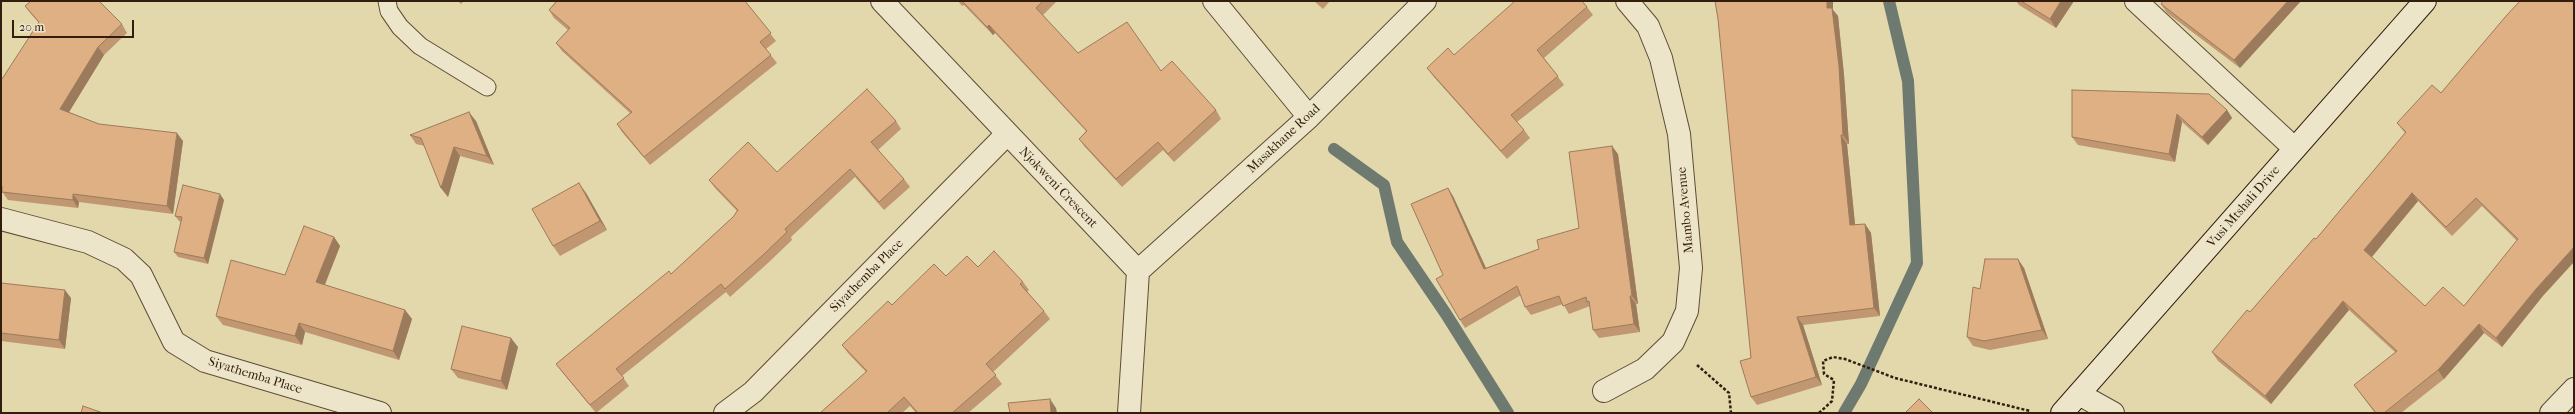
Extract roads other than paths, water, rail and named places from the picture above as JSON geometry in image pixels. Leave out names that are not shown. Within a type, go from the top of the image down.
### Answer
[{"type":"street","name":"Njokweni Crescent","points":[[882,1],[1006,135],[1138,271]]},
{"type":"street","points":[[1214,1],[1309,117]]},
{"type":"street","name":"Masakhane Road","points":[[1138,271],[1309,117],[1425,1]]},
{"type":"street","name":"Mambo Avenue","points":[[1604,391],[1646,369],[1673,342],[1687,311],[1691,268],[1679,134],[1661,58],[1648,26],[1627,1]]},
{"type":"street","points":[[2136,1],[2294,148]]},
{"type":"street","name":"Vusi Mtshali Drive","points":[[2062,413],[2425,1]]},
{"type":"street","name":"Siyathemba Place","points":[[725,413],[753,392],[1006,135]]},
{"type":"street","name":"Siyathemba Place","points":[[1,219],[88,242],[124,258],[141,275],[174,342],[205,361],[380,413]]},
{"type":"street","points":[[1129,413],[1138,271]]},
{"type":"street","points":[[2551,413],[2574,389]]},
{"type":"street","points":[[2079,394],[2114,413]]},
{"type":"lane","points":[[387,1],[389,11],[400,27],[420,46],[487,87]]},
{"type":"waterway","points":[[1844,413],[1861,384],[1917,263],[1908,81],[1889,1]]},
{"type":"waterway","points":[[1334,149],[1384,185],[1397,242],[1446,314],[1508,413]]}]
